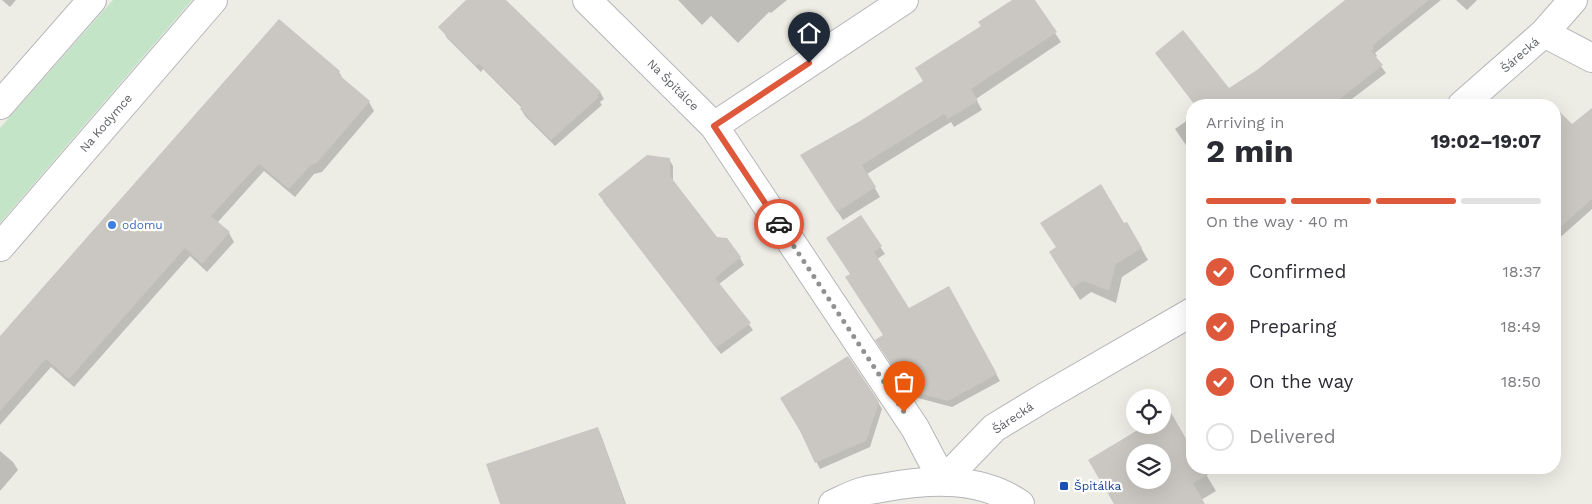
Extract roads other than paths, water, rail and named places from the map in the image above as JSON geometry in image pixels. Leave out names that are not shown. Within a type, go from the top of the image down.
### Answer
[{"type":"street","points":[[0,106],[92,0]]},
{"type":"street","name":"Na Kodymce","points":[[0,247],[213,0]]},
{"type":"street","name":"Na Špitálce","points":[[587,0],[714,126],[915,428],[943,481]]},
{"type":"street","points":[[714,126],[904,0]]},
{"type":"street","name":"Šárecká","points":[[1469,99],[1544,33],[1573,0]]},
{"type":"street","points":[[1544,33],[1592,58]]},
{"type":"street","name":"Šárecká","points":[[943,481],[994,428],[1186,315]]},
{"type":"street","points":[[833,504],[862,492],[908,494],[943,481],[980,485],[1003,493],[1020,504]]},
{"type":"place","name":"odomu","points":[[112,225]]},
{"type":"place","name":"Špitálka","points":[[1064,486]]}]
